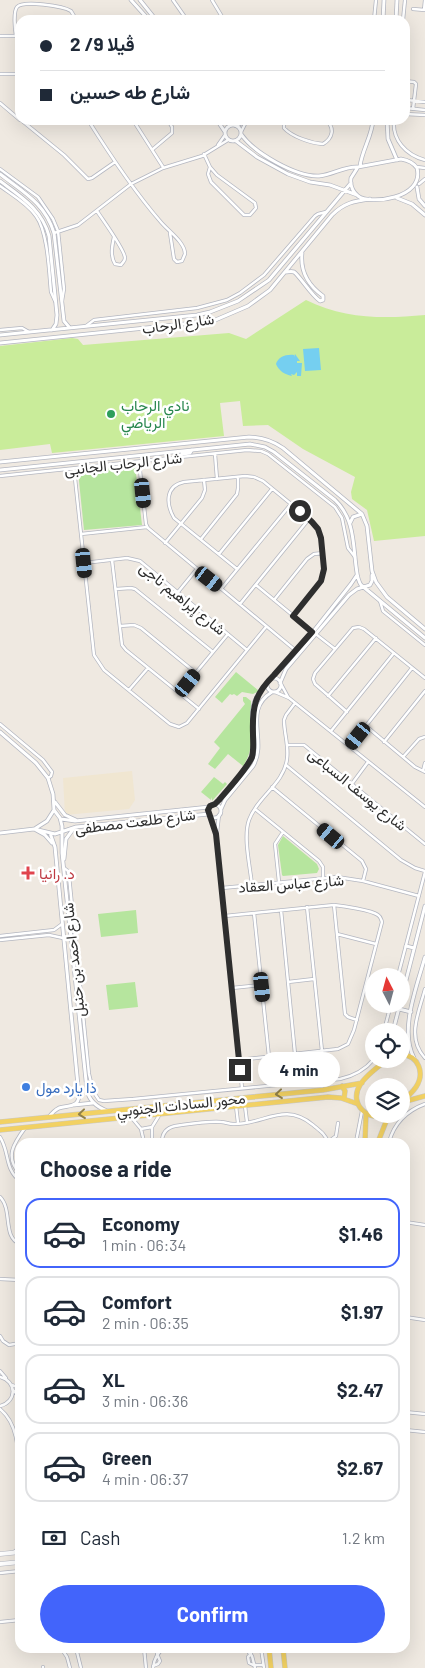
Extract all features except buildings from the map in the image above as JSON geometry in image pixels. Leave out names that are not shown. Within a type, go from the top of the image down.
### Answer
[{"type":"main road","points":[[410,1057],[418,1063],[425,1077]]},
{"type":"main road","points":[[366,1138],[364,1112],[358,1104],[357,1092],[362,1083],[378,1068]]},
{"type":"main road","points":[[410,1094],[415,1089],[421,1072]]},
{"type":"main road","name":"محور السادات الجنوبي","points":[[0,1122],[324,1090],[362,1083]]},
{"type":"main road","points":[[342,1086],[345,1093],[344,1099]]},
{"type":"main road","points":[[410,1100],[425,1096]]},
{"type":"main road","name":"محور السادات الجنوبي","points":[[0,1130],[328,1097],[344,1099],[358,1104]]},
{"type":"main road","points":[[379,1138],[385,1123]]},
{"type":"main road","points":[[359,1132],[366,1134]]},
{"type":"main road","points":[[0,1554],[14,1552]]},
{"type":"main road","points":[[0,1564],[15,1562]]},
{"type":"main road","points":[[270,1653],[272,1668]]},
{"type":"main road","points":[[284,1653],[285,1668]]},
{"type":"street","points":[[131,0],[144,15]]},
{"type":"street","points":[[140,0],[152,15]]},
{"type":"street","points":[[173,0],[184,15]]},
{"type":"street","points":[[212,0],[221,15]]},
{"type":"street","points":[[374,15],[376,0]]},
{"type":"street","points":[[382,15],[384,0]]},
{"type":"street","points":[[396,15],[397,0]]},
{"type":"street","points":[[404,15],[405,0]]},
{"type":"street","points":[[412,9],[424,10],[425,0],[420,0]]},
{"type":"street","points":[[15,15],[17,7],[20,5],[42,4],[60,6],[72,11],[74,15]]},
{"type":"street","points":[[0,36],[15,36]]},
{"type":"street","points":[[0,74],[15,74]]},
{"type":"street","points":[[410,82],[416,84],[413,109]]},
{"type":"street","points":[[410,100],[425,102]]},
{"type":"street","points":[[0,103],[15,116]]},
{"type":"street","points":[[410,109],[425,110]]},
{"type":"street","points":[[410,114],[425,115]]},
{"type":"street","points":[[26,125],[64,155],[88,179],[91,179],[115,162]]},
{"type":"street","points":[[91,125],[146,205],[183,245],[186,254],[182,261],[177,262],[174,259],[170,233]]},
{"type":"street","points":[[137,125],[164,168]]},
{"type":"street","points":[[153,149],[172,134],[173,129],[171,125]]},
{"type":"street","points":[[220,125],[228,140]]},
{"type":"street","points":[[236,141],[240,137],[244,125]]},
{"type":"street","points":[[284,125],[284,128],[289,132],[309,141],[323,144],[331,138],[330,125]]},
{"type":"street","name":"شارع الرحاب","points":[[0,335],[210,312],[244,298],[269,280],[351,183],[352,174],[359,166],[370,138],[372,125]]},
{"type":"street","points":[[387,125],[388,139],[397,160]]},
{"type":"street","points":[[394,125],[394,132],[398,142],[409,153],[425,160]]},
{"type":"street","points":[[218,145],[230,126],[236,126],[251,146],[269,158],[308,174],[321,176],[348,168],[408,160],[416,167],[419,173],[419,199],[425,206]]},
{"type":"street","points":[[56,232],[78,225],[131,184],[164,168],[194,159],[228,140],[236,141],[257,157],[288,174],[310,182],[330,185],[365,199],[407,195],[425,179]]},
{"type":"street","points":[[204,154],[210,167],[217,174],[255,203],[256,208],[250,215],[244,215],[211,182],[208,174],[210,167]]},
{"type":"street","points":[[416,167],[425,168]]},
{"type":"street","points":[[0,169],[38,198],[50,213],[56,232],[64,320],[70,328]]},
{"type":"street","points":[[0,174],[39,205],[56,232]]},
{"type":"street","points":[[211,182],[212,177],[217,174]]},
{"type":"street","points":[[0,181],[30,203],[38,212],[49,236],[57,321],[52,330]]},
{"type":"street","points":[[351,183],[357,195]]},
{"type":"street","points":[[0,186],[28,207],[39,220],[43,231],[51,292],[56,302]]},
{"type":"street","points":[[394,197],[407,201],[425,216]]},
{"type":"street","name":"شارع الرحاب","points":[[0,343],[213,321],[233,313],[270,290],[327,222],[346,204],[370,199]]},
{"type":"street","points":[[97,211],[114,237],[125,257],[121,265],[113,262],[114,237]]},
{"type":"street","points":[[86,326],[94,320],[205,307],[227,300],[264,275],[315,216],[326,212]]},
{"type":"street","points":[[322,217],[327,222]]},
{"type":"street","points":[[285,272],[296,273],[314,296],[320,301],[323,300],[324,296],[312,287],[306,277],[302,268],[302,253]]},
{"type":"street","points":[[56,302],[61,302]]},
{"type":"street","points":[[210,312],[213,321]]},
{"type":"street","points":[[140,315],[141,320]]},
{"type":"street","points":[[0,330],[22,328],[29,332]]},
{"type":"street","points":[[249,438],[250,444]]},
{"type":"street","points":[[0,462],[262,438],[278,445],[362,514],[367,526],[372,571],[371,584],[368,587],[357,589],[349,595],[286,669],[280,683],[280,688],[264,698],[257,710],[256,720],[259,747],[256,760],[221,808],[216,834]]},
{"type":"street","points":[[0,470],[250,444],[265,447],[278,455],[339,504],[346,513],[350,523],[359,582],[363,588],[425,638]]},
{"type":"street","points":[[179,458],[182,454],[190,453],[192,450]]},
{"type":"street","name":"شارع الرحاب الجانبى","points":[[0,476],[254,450],[268,454],[335,508],[342,518],[348,548],[355,557]]},
{"type":"street","points":[[215,454],[217,479]]},
{"type":"street","points":[[139,462],[147,527],[196,570],[295,650]]},
{"type":"street","points":[[74,469],[94,655],[104,670],[170,724],[175,727],[185,725],[266,626]]},
{"type":"street","points":[[201,539],[236,494],[238,477]]},
{"type":"street","points":[[237,569],[174,518],[169,500],[170,490],[175,485],[180,482],[254,477],[263,481],[316,525],[320,534],[323,553],[324,569],[322,578],[293,616]]},
{"type":"street","points":[[165,543],[202,498],[204,480]]},
{"type":"street","points":[[219,554],[272,488]]},
{"type":"street","points":[[221,589],[291,504]]},
{"type":"street","points":[[350,523],[353,517],[362,514]]},
{"type":"street","points":[[240,604],[309,518]]},
{"type":"street","points":[[80,534],[147,527]]},
{"type":"street","points":[[274,600],[307,559],[314,554],[323,553]]},
{"type":"street","name":"شارع إبراهيم ناجى","points":[[84,563],[131,558],[140,561],[247,650]]},
{"type":"street","points":[[112,560],[124,648],[199,709]]},
{"type":"street","points":[[178,592],[196,570]]},
{"type":"street","points":[[372,571],[376,582],[383,592],[425,629]]},
{"type":"street","points":[[357,574],[353,582],[312,632],[266,684],[268,689],[289,698],[425,808]]},
{"type":"street","points":[[256,585],[312,632]]},
{"type":"street","points":[[116,589],[131,588],[137,591],[213,652]]},
{"type":"street","points":[[380,600],[383,611],[425,645]]},
{"type":"street","points":[[120,626],[139,626],[196,673]]},
{"type":"street","points":[[347,712],[315,684],[314,676],[351,630],[356,627],[364,628],[425,678]]},
{"type":"street","points":[[179,693],[228,634]]},
{"type":"street","points":[[316,635],[335,649]]},
{"type":"street","points":[[328,696],[376,638]]},
{"type":"street","points":[[331,731],[394,653]]},
{"type":"street","points":[[129,690],[148,668]]},
{"type":"street","points":[[349,747],[412,668]]},
{"type":"street","points":[[272,678],[278,679],[289,698]]},
{"type":"street","name":"شارع طلعت مصطفى","points":[[215,804],[251,758],[253,748],[253,708],[258,695],[266,684]]},
{"type":"street","points":[[384,742],[425,691]]},
{"type":"street","points":[[252,885],[247,829],[249,820],[255,808],[272,787],[286,765],[287,745],[284,723],[285,718],[295,703]]},
{"type":"street","points":[[0,724],[45,762],[52,771],[51,776],[48,778]]},
{"type":"street","points":[[366,726],[424,772],[425,763]]},
{"type":"street","points":[[0,732],[39,766],[48,778],[54,810]]},
{"type":"street","points":[[403,757],[419,738],[425,737]]},
{"type":"street","name":"شارع يوسف السباعى","points":[[287,745],[304,745],[425,844]]},
{"type":"street","points":[[351,784],[368,762]]},
{"type":"street","points":[[286,765],[401,860],[425,871],[400,968]]},
{"type":"street","points":[[272,787],[362,861],[366,869],[363,881]]},
{"type":"street","points":[[53,799],[61,812],[79,821]]},
{"type":"street","points":[[221,808],[215,804],[209,808],[209,815],[216,834],[242,1088]]},
{"type":"street","name":"شارع طلعت مصطفى","points":[[60,818],[66,821],[79,821],[209,808]]},
{"type":"street","points":[[255,808],[319,861],[323,867],[324,877]]},
{"type":"street","name":"شارع طلعت مصطفى","points":[[0,833],[34,829],[48,821],[54,810]]},
{"type":"street","name":"شارع احمد بن حنبل","points":[[54,810],[60,818],[62,831],[63,866],[88,1095],[94,1103],[107,1111]]},
{"type":"street","points":[[209,815],[216,817],[219,815]]},
{"type":"street","name":"شارع طلعت مصطفى","points":[[34,829],[57,834],[76,827],[209,815]]},
{"type":"street","points":[[76,827],[69,832],[66,839],[63,866],[68,871],[69,876],[86,1065],[92,1088],[97,1098],[104,1101],[133,1099],[340,1079],[351,1076],[365,1068]]},
{"type":"street","points":[[34,829],[48,837],[55,847]]},
{"type":"street","points":[[279,882],[275,844],[283,832]]},
{"type":"street","name":"شارع احمد بن حنبل","points":[[50,833],[55,847],[79,1096]]},
{"type":"street","points":[[55,854],[62,853]]},
{"type":"street","name":"شارع عباس العقاد","points":[[222,888],[324,877],[343,877],[419,896]]},
{"type":"street","points":[[225,916],[334,905],[349,907],[379,916],[382,922],[352,1037],[348,1044],[342,1048],[322,1051],[239,1060]]},
{"type":"street","points":[[334,905],[345,1014],[348,1018],[356,1020]]},
{"type":"street","points":[[409,968],[425,906]]},
{"type":"street","points":[[308,907],[322,1051]]},
{"type":"street","points":[[281,910],[295,1054]]},
{"type":"street","points":[[254,913],[269,1057]]},
{"type":"street","points":[[0,936],[54,930],[62,924]]},
{"type":"street","points":[[337,934],[376,944]]},
{"type":"street","points":[[0,940],[49,935],[63,938]]},
{"type":"street","points":[[406,946],[414,948]]},
{"type":"street","points":[[414,1058],[408,1033],[411,1012],[425,957]]},
{"type":"street","points":[[66,962],[71,965],[73,961]]},
{"type":"street","points":[[67,971],[69,968],[74,970]]},
{"type":"street","points":[[288,982],[314,979]]},
{"type":"street","points":[[232,988],[262,985]]},
{"type":"street","points":[[424,1058],[417,1047],[414,1036],[425,989]]},
{"type":"street","points":[[78,1084],[86,1083]]},
{"type":"street","points":[[74,1105],[78,1102],[79,1096],[88,1095]]},
{"type":"street","points":[[49,1117],[57,1110],[74,1105],[94,1103]]},
{"type":"street","points":[[390,1138],[401,1120],[413,1110],[425,1104]]},
{"type":"street","points":[[236,1106],[238,1123]]},
{"type":"street","points":[[245,1106],[247,1122]]},
{"type":"street","points":[[357,1138],[364,1112]]},
{"type":"street","points":[[152,1138],[152,1127],[160,1114]]},
{"type":"street","points":[[163,1138],[164,1133],[170,1127],[215,1122],[238,1123],[294,1114],[306,1119],[326,1138]]},
{"type":"street","points":[[132,1117],[141,1129],[143,1138]]},
{"type":"street","points":[[333,1138],[336,1136],[338,1123]]},
{"type":"street","points":[[141,1129],[152,1127]]},
{"type":"street","points":[[18,1138],[25,1128]]},
{"type":"street","points":[[0,1138],[6,1150],[12,1172],[15,1175]]},
{"type":"street","points":[[15,1143],[12,1150],[13,1165],[15,1168]]},
{"type":"street","points":[[6,1150],[12,1150]]},
{"type":"street","points":[[7,1159],[12,1158]]},
{"type":"street","points":[[0,1197],[6,1207],[11,1236],[15,1241]]},
{"type":"street","points":[[410,1222],[425,1223]]},
{"type":"street","points":[[0,1280],[15,1280]]},
{"type":"street","points":[[410,1319],[425,1320]]},
{"type":"street","points":[[0,1336],[6,1344],[15,1344]]},
{"type":"street","points":[[0,1371],[10,1382],[13,1390],[8,1403],[0,1407],[15,1430]]},
{"type":"street","points":[[0,1377],[15,1385]]},
{"type":"street","points":[[410,1412],[425,1414]]},
{"type":"street","points":[[410,1430],[425,1432]]},
{"type":"street","points":[[0,1573],[15,1572]]},
{"type":"street","points":[[0,1622],[15,1620]]},
{"type":"street","points":[[64,1653],[70,1668]]},
{"type":"street","points":[[77,1653],[81,1668]]},
{"type":"street","points":[[142,1668],[146,1668],[144,1653]]},
{"type":"street","points":[[153,1667],[158,1653]]},
{"type":"street","points":[[250,1653],[255,1666],[264,1666],[262,1653]]},
{"type":"shaded area","points":[[132,771],[135,800],[129,809],[65,815],[63,778]]},
{"type":"green space","name":"نادي الرحاب الرياضي","points":[[306,300],[335,311],[364,316],[425,315],[425,536],[374,541],[367,510],[352,499],[351,492],[355,477],[303,449],[268,425],[243,426],[240,401],[220,403],[224,436],[52,453],[50,444],[0,450],[0,346],[72,338],[78,339],[83,345],[229,333],[246,339]]},
{"type":"green space","points":[[135,465],[142,525],[84,530],[78,471]]},
{"type":"green space","points":[[236,672],[259,691],[253,694],[242,692],[237,696],[230,694],[222,703],[215,697]]},
{"type":"green space","points":[[243,697],[251,701],[252,735],[247,759],[243,766],[228,754],[215,769],[208,764],[220,748],[214,742],[245,704]]},
{"type":"green space","points":[[214,777],[223,784],[225,782],[227,784],[212,801],[212,797],[211,800],[201,792]]},
{"type":"green space","points":[[283,836],[317,864],[319,869],[317,873],[282,875],[278,845]]},
{"type":"green space","points":[[136,910],[138,933],[101,937],[98,914]]},
{"type":"green space","points":[[135,982],[138,1007],[109,1010],[106,985]]},
{"type":"water","points":[[319,348],[321,370],[305,371],[303,349]]},
{"type":"water","points":[[295,354],[300,361],[297,361],[297,363],[302,363],[301,376],[297,376],[297,372],[294,375],[291,374],[292,376],[284,373],[276,364],[283,356],[294,355],[294,357]]},
{"type":"place","name":"نادي الرحاب الرياضي","points":[[111,414]]},
{"type":"place","name":"د. رانيا","points":[[28,873]]},
{"type":"place","name":"ذا يارد مول","points":[[26,1087]]},
{"type":"route","points":[[240,1070],[216,834],[208,810],[212,804],[219,800],[248,765],[253,748],[252,712],[258,695],[268,680],[272,678],[312,632],[293,616],[321,581],[324,569],[321,538],[316,525],[300,511]]}]
